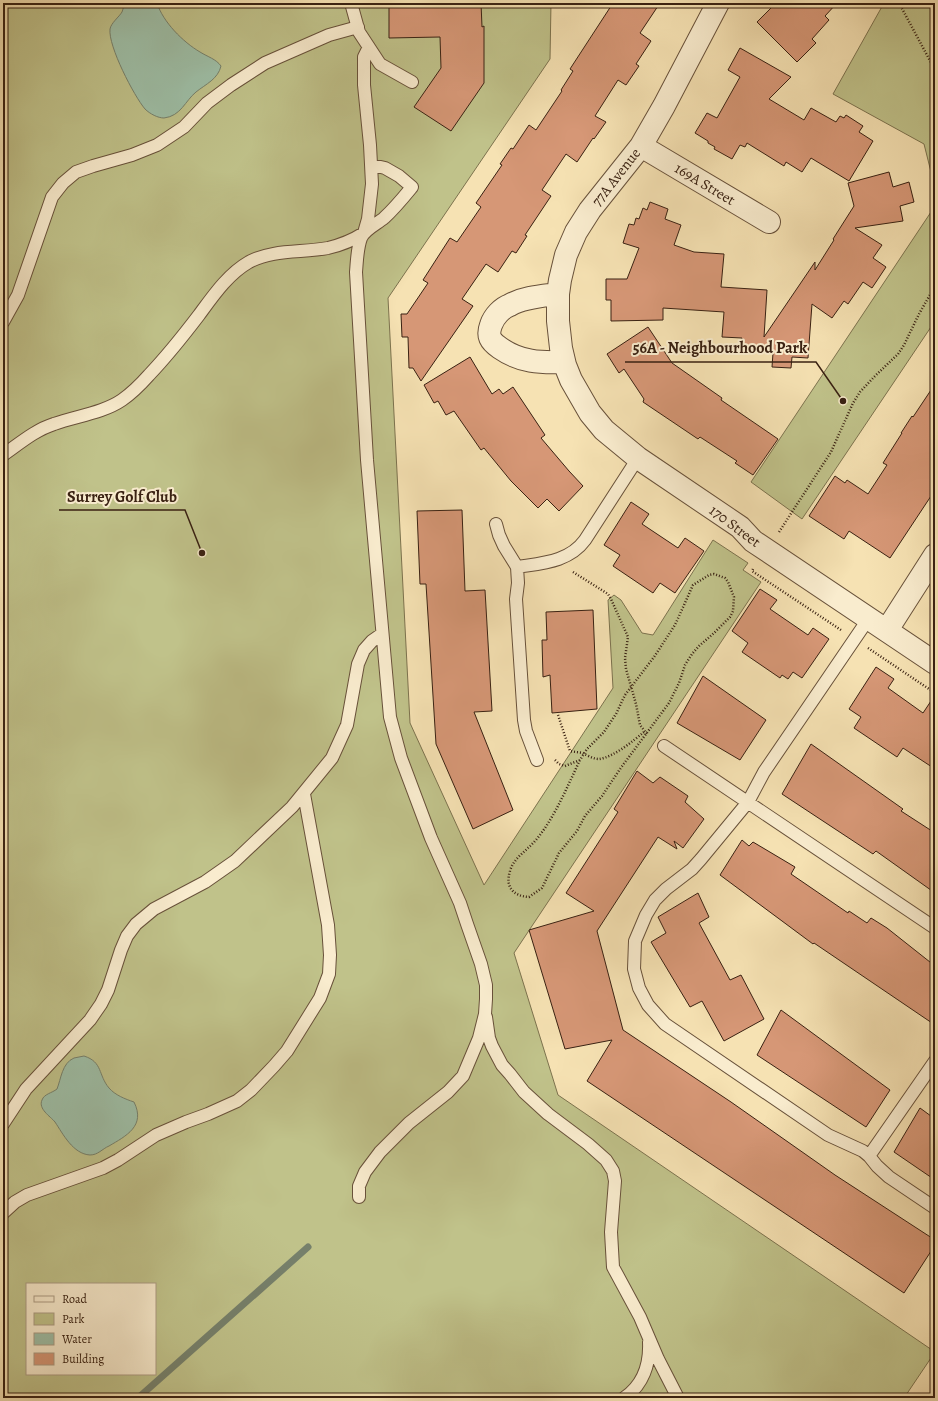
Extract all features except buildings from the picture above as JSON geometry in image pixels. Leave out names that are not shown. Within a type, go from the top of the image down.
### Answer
[{"type":"street","name":"77A Avenue","points":[[564,362],[559,334],[558,294],[566,255],[576,232],[590,210],[641,146],[664,106],[718,3]]},
{"type":"street","name":"169A Street","points":[[641,146],[769,222]]},
{"type":"street","points":[[558,294],[532,298],[508,305],[493,321],[489,338],[508,354],[529,362],[564,362]]},
{"type":"street","name":"170 Street","points":[[564,362],[571,380],[590,413],[604,430],[638,458],[740,527],[753,541],[935,662]]},
{"type":"street","points":[[887,630],[935,555]]},
{"type":"lane","points":[[351,3],[359,32],[380,64],[412,82]]},
{"type":"lane","points":[[3,322],[18,295],[52,197],[63,183],[76,172],[132,155],[157,145],[184,127],[208,103],[231,85],[265,63],[329,35],[358,27]]},
{"type":"lane","points":[[359,1197],[359,1186],[365,1172],[380,1152],[409,1123],[448,1092],[463,1076],[477,1045],[485,1014],[486,999],[486,985],[470,930],[460,903],[431,838],[401,758],[390,717],[367,460],[356,279],[358,250],[368,219],[372,184],[372,165],[364,85],[364,57],[369,47]]},
{"type":"lane","points":[[3,456],[27,438],[53,424],[109,407],[122,400],[138,387],[166,358],[212,297],[234,273],[248,262],[261,257],[276,254],[328,248],[354,240],[375,225],[395,207],[412,187],[399,176],[385,168],[372,165]]},
{"type":"lane","points":[[517,567],[568,556],[581,546],[638,458]]},
{"type":"lane","points":[[496,524],[504,546],[517,567],[518,583],[516,599],[524,720],[526,731],[537,760]]},
{"type":"lane","points":[[869,618],[764,772],[748,802],[692,869],[666,888],[655,900],[646,915],[635,941],[634,969],[639,988],[648,1006],[664,1024],[828,1135],[863,1151],[888,1177],[935,1208]]},
{"type":"lane","points":[[3,1124],[26,1089],[85,1026],[101,1004],[108,990],[121,950],[136,924],[154,909],[205,882],[235,861],[304,794],[332,758],[347,725],[358,664],[364,650],[372,641],[382,634]]},
{"type":"lane","points":[[664,746],[935,928]]},
{"type":"lane","points":[[3,1213],[15,1202],[27,1195],[103,1168],[156,1135],[237,1101],[265,1075],[287,1051],[320,998],[329,974],[330,955],[328,925],[304,794]]},
{"type":"lane","points":[[485,1014],[489,1038],[502,1065],[536,1103],[598,1152],[606,1160],[613,1171],[615,1181],[611,1232],[613,1267],[633,1304],[678,1398]]},
{"type":"lane","points":[[869,1156],[935,1061]]},
{"type":"lane","points":[[624,1398],[637,1385],[645,1374],[650,1352],[649,1337]]},
{"type":"path","points":[[899,3],[935,70]]},
{"type":"path","points":[[778,532],[831,452],[853,403],[860,392],[898,354],[935,286]]},
{"type":"path","points":[[553,560],[608,594],[611,599],[628,637],[625,662],[640,725],[645,733],[664,746]]},
{"type":"path","points":[[714,574],[725,578],[734,597],[733,611],[730,617],[695,650],[688,659],[672,697],[645,733],[602,796],[589,810],[577,831],[559,852],[542,888],[529,897],[518,896],[511,890],[509,884],[510,871],[516,858],[530,846],[545,827],[564,794],[583,754],[604,732],[616,714],[621,701],[632,687],[675,625],[694,585],[709,575],[714,574]]},
{"type":"path","points":[[558,715],[570,751],[596,759],[616,753],[645,733]]},
{"type":"path","points":[[553,756],[556,762],[565,766],[580,760]]},
{"type":"green space","points":[[3,3],[551,3],[550,59],[388,298],[410,723],[484,885],[613,688],[608,600],[614,595],[621,600],[642,633],[653,635],[713,540],[748,563],[743,570],[761,582],[514,953],[558,1095],[935,1352],[904,1398],[3,1398]]},
{"type":"green space","points":[[884,3],[935,3],[935,188],[924,144],[833,94]]},
{"type":"green space","points":[[935,206],[935,321],[802,519],[751,482]]},
{"type":"water","points":[[124,3],[157,3],[164,17],[174,31],[194,48],[221,66],[217,74],[208,84],[196,92],[179,111],[170,117],[159,117],[145,109],[140,103],[117,58],[110,37],[110,29],[122,12]]},
{"type":"water","points":[[84,1056],[97,1065],[109,1088],[114,1093],[134,1102],[138,1118],[136,1124],[128,1134],[93,1155],[84,1154],[78,1151],[69,1143],[55,1122],[45,1112],[41,1103],[44,1096],[57,1089],[64,1067],[70,1060]]},
{"type":"waterway","points":[[138,1398],[308,1247]]},
{"type":"place","name":"56A - Neighbourhood Park","points":[[843,401]]},
{"type":"place","name":"Surrey Golf Club","points":[[202,553]]}]
